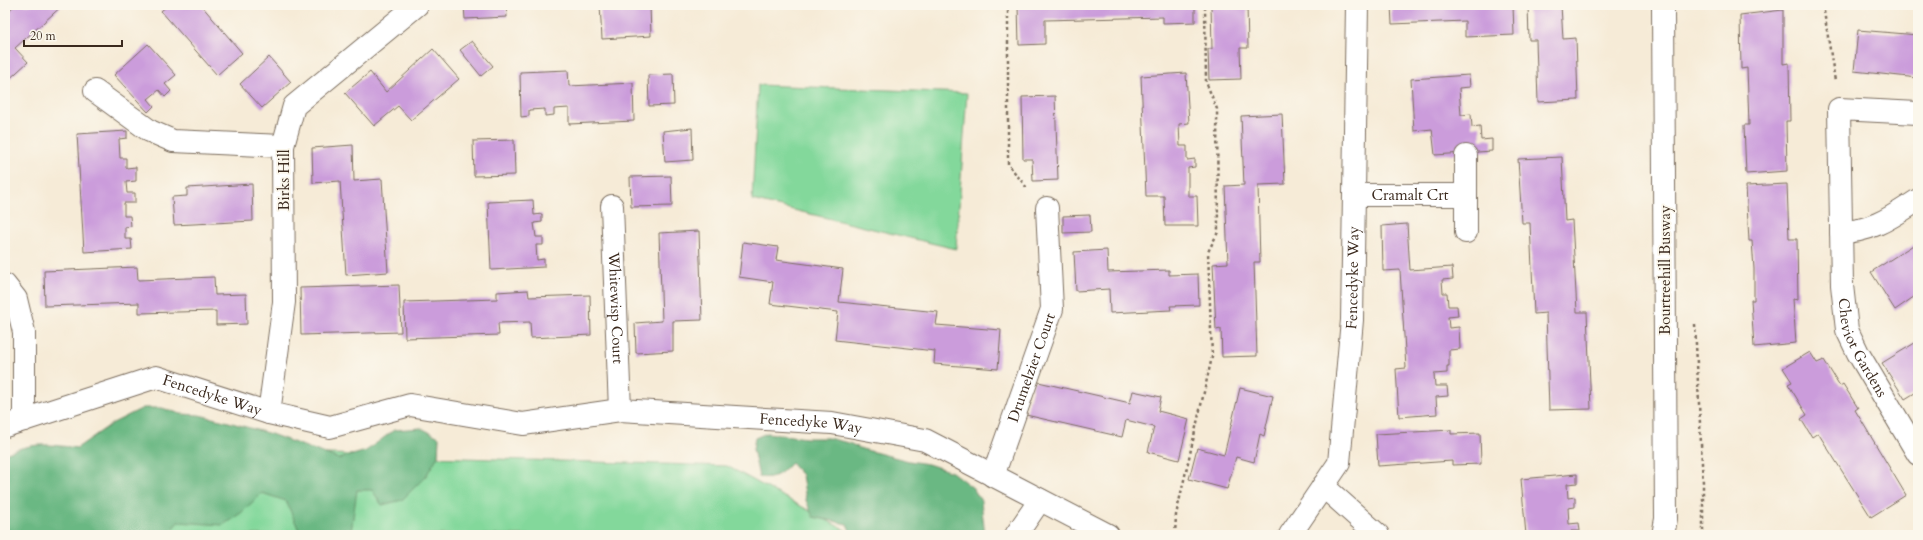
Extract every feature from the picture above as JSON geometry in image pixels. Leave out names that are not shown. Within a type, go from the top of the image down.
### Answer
[{"type":"street","name":"Birks Hill","points":[[269,413],[284,302],[283,146],[294,106],[417,5]]},
{"type":"street","name":"Fencedyke Way","points":[[1290,535],[1339,463],[1352,320],[1357,5]]},
{"type":"street","name":"Bourtreehill Busway","points":[[1663,5],[1666,519],[1663,535]]},
{"type":"street","points":[[95,91],[150,131],[173,141],[283,146]]},
{"type":"street","points":[[1839,109],[1918,113]]},
{"type":"street","name":"Cheviot Gardens","points":[[1839,109],[1842,285],[1847,330],[1858,354],[1918,454]]},
{"type":"street","points":[[1466,156],[1466,232]]},
{"type":"street","name":"Cramalt Crt","points":[[1354,195],[1466,195]]},
{"type":"street","points":[[1841,232],[1865,229],[1881,223],[1918,200]]},
{"type":"street","name":"Whitewisp Court","points":[[612,206],[620,410]]},
{"type":"street","name":"Drumelzier Court","points":[[993,476],[1052,309],[1047,208]]},
{"type":"street","points":[[5,285],[16,299],[24,332],[14,423]]},
{"type":"street","name":"Fencedyke Way","points":[[14,423],[156,377],[269,413],[330,427],[410,405],[523,424],[620,410],[832,423],[925,440],[1108,535]]},
{"type":"street","points":[[1323,486],[1378,535]]},
{"type":"street","points":[[1016,535],[1040,500]]},
{"type":"path","points":[[1008,5],[1008,164],[1041,204],[1047,208]]},
{"type":"path","points":[[1175,535],[1176,515],[1212,357],[1208,252],[1218,232],[1217,109],[1206,82],[1205,5]]},
{"type":"path","points":[[1823,5],[1839,109]]},
{"type":"green space","points":[[758,85],[967,93],[956,249],[752,200]]},
{"type":"green space","points":[[143,408],[162,408],[181,414],[199,415],[225,421],[271,434],[339,459],[366,451],[394,430],[421,428],[439,437],[438,456],[426,476],[402,500],[382,505],[372,490],[357,490],[351,532],[348,535],[301,535],[286,501],[262,493],[241,513],[223,525],[178,522],[167,535],[5,535],[5,454],[24,447],[40,445],[77,448],[113,423]]},
{"type":"green space","points":[[767,433],[807,438],[828,438],[849,443],[862,449],[909,461],[928,464],[952,472],[973,488],[981,501],[985,535],[852,535],[847,524],[813,517],[806,500],[802,475],[791,463],[777,475],[770,477],[759,477],[753,449],[755,438]]},
{"type":"green space","points":[[263,452],[727,466],[854,535],[5,535],[5,486]]},
{"type":"building","points":[[15,5],[63,5],[15,48],[28,62],[5,83],[5,14]]},
{"type":"building","points":[[168,5],[201,5],[242,53],[217,75],[161,11]]},
{"type":"building","points":[[464,5],[506,5],[507,17],[465,19]]},
{"type":"building","points":[[600,5],[650,5],[651,36],[602,39]]},
{"type":"building","points":[[1018,5],[1195,5],[1195,22],[1163,23],[1163,17],[1045,20],[1045,44],[1019,45]]},
{"type":"building","points":[[1211,5],[1247,5],[1248,48],[1240,48],[1241,79],[1209,80],[1208,49],[1212,49]]},
{"type":"building","points":[[1391,5],[1513,5],[1514,35],[1465,37],[1465,21],[1392,24]]},
{"type":"building","points":[[1528,5],[1561,5],[1563,39],[1576,38],[1578,100],[1538,102],[1536,40],[1529,40]]},
{"type":"building","points":[[1783,10],[1783,64],[1789,63],[1790,121],[1786,121],[1787,171],[1746,174],[1744,125],[1749,125],[1747,68],[1741,69],[1740,15]]},
{"type":"building","points":[[1858,30],[1918,35],[1918,78],[1854,71]]},
{"type":"building","points":[[472,41],[493,66],[481,76],[460,50]]},
{"type":"building","points":[[148,44],[176,75],[165,84],[171,91],[165,97],[159,90],[148,99],[154,106],[148,112],[114,75]]},
{"type":"building","points":[[433,49],[459,79],[411,120],[398,106],[374,126],[345,93],[370,72],[386,92]]},
{"type":"building","points":[[269,57],[291,82],[262,108],[240,84]]},
{"type":"building","points":[[568,70],[569,86],[633,83],[634,121],[569,124],[569,108],[554,109],[554,115],[545,116],[545,109],[529,110],[529,116],[521,117],[520,72]]},
{"type":"building","points":[[1186,73],[1189,123],[1179,124],[1180,146],[1187,146],[1187,160],[1195,159],[1195,167],[1188,168],[1188,196],[1197,196],[1198,226],[1165,226],[1164,196],[1146,196],[1141,76]]},
{"type":"building","points":[[673,74],[674,105],[649,106],[648,75]]},
{"type":"building","points":[[1469,75],[1470,87],[1459,88],[1461,115],[1471,114],[1472,127],[1480,126],[1481,140],[1492,139],[1492,151],[1435,155],[1432,129],[1414,131],[1411,79]]},
{"type":"building","points":[[1055,96],[1058,180],[1033,181],[1032,159],[1023,159],[1022,97]]},
{"type":"building","points":[[1282,114],[1285,184],[1258,185],[1260,262],[1254,262],[1257,356],[1222,357],[1221,329],[1216,330],[1213,264],[1228,263],[1225,186],[1244,185],[1241,116]]},
{"type":"building","points":[[692,128],[693,160],[665,162],[663,131]]},
{"type":"building","points":[[127,131],[127,138],[119,139],[120,158],[126,158],[126,168],[136,167],[136,181],[126,182],[127,193],[135,193],[135,203],[124,203],[124,216],[130,216],[131,226],[125,227],[125,239],[131,239],[132,249],[84,252],[77,134]]},
{"type":"building","points":[[514,140],[515,175],[474,176],[473,141]]},
{"type":"building","points":[[353,145],[354,181],[382,179],[388,272],[346,275],[340,181],[313,183],[312,148]]},
{"type":"building","points":[[1562,157],[1565,221],[1572,220],[1577,312],[1587,312],[1591,409],[1549,410],[1546,313],[1534,314],[1530,223],[1522,223],[1518,159]]},
{"type":"building","points":[[671,176],[672,206],[631,207],[630,177]]},
{"type":"building","points":[[252,184],[253,221],[174,225],[172,197],[187,196],[187,188]]},
{"type":"building","points":[[1787,184],[1789,239],[1797,239],[1798,300],[1793,299],[1796,343],[1754,347],[1751,300],[1754,300],[1754,269],[1752,241],[1749,241],[1746,186]]},
{"type":"building","points":[[533,200],[534,215],[542,214],[542,222],[534,223],[536,237],[543,237],[543,245],[536,245],[537,260],[544,259],[544,267],[491,270],[488,202]]},
{"type":"building","points":[[1090,215],[1091,232],[1063,233],[1063,216]]},
{"type":"building","points":[[1407,224],[1410,270],[1452,267],[1453,279],[1442,280],[1443,293],[1447,293],[1448,306],[1457,306],[1458,316],[1448,317],[1449,328],[1459,327],[1460,349],[1449,350],[1449,366],[1447,366],[1447,373],[1434,374],[1435,386],[1447,386],[1448,396],[1436,397],[1437,414],[1399,417],[1396,369],[1406,368],[1400,270],[1383,271],[1382,226]]},
{"type":"building","points":[[699,231],[702,320],[673,321],[673,351],[636,353],[635,323],[662,321],[659,233]]},
{"type":"building","points":[[743,242],[778,247],[776,260],[843,269],[839,302],[938,312],[936,325],[1001,330],[998,369],[934,364],[935,351],[835,340],[838,312],[770,304],[773,282],[739,277]]},
{"type":"building","points":[[1918,242],[1918,294],[1895,310],[1871,272]]},
{"type":"building","points":[[1107,250],[1108,272],[1169,270],[1169,275],[1198,274],[1199,305],[1170,306],[1171,310],[1110,313],[1109,289],[1076,291],[1074,252]]},
{"type":"building","points":[[137,267],[138,280],[214,277],[215,295],[246,294],[247,324],[216,325],[216,311],[139,313],[139,303],[45,306],[44,271]]},
{"type":"building","points":[[399,285],[401,332],[301,335],[300,288]]},
{"type":"building","points":[[528,290],[529,297],[590,295],[591,335],[531,338],[530,322],[498,323],[499,335],[405,338],[404,302],[497,299],[497,292]]},
{"type":"building","points":[[1918,341],[1918,391],[1905,399],[1882,363]]},
{"type":"building","points":[[1810,352],[1817,363],[1824,360],[1840,386],[1843,384],[1858,408],[1855,410],[1906,495],[1871,517],[1818,433],[1812,437],[1801,419],[1807,415],[1788,384],[1792,382],[1783,368]]},
{"type":"building","points":[[1034,381],[1130,403],[1133,391],[1161,397],[1158,411],[1189,419],[1179,460],[1148,452],[1154,427],[1126,420],[1122,437],[1026,415]]},
{"type":"building","points":[[1240,388],[1273,396],[1264,436],[1260,434],[1254,462],[1236,457],[1227,489],[1189,479],[1197,448],[1224,455]]},
{"type":"building","points":[[1451,430],[1451,434],[1480,433],[1481,464],[1452,465],[1452,461],[1378,466],[1376,434]]},
{"type":"building","points":[[1577,474],[1577,483],[1567,484],[1568,498],[1575,497],[1575,507],[1568,508],[1569,524],[1579,523],[1580,531],[1571,531],[1572,535],[1526,535],[1521,479]]}]
